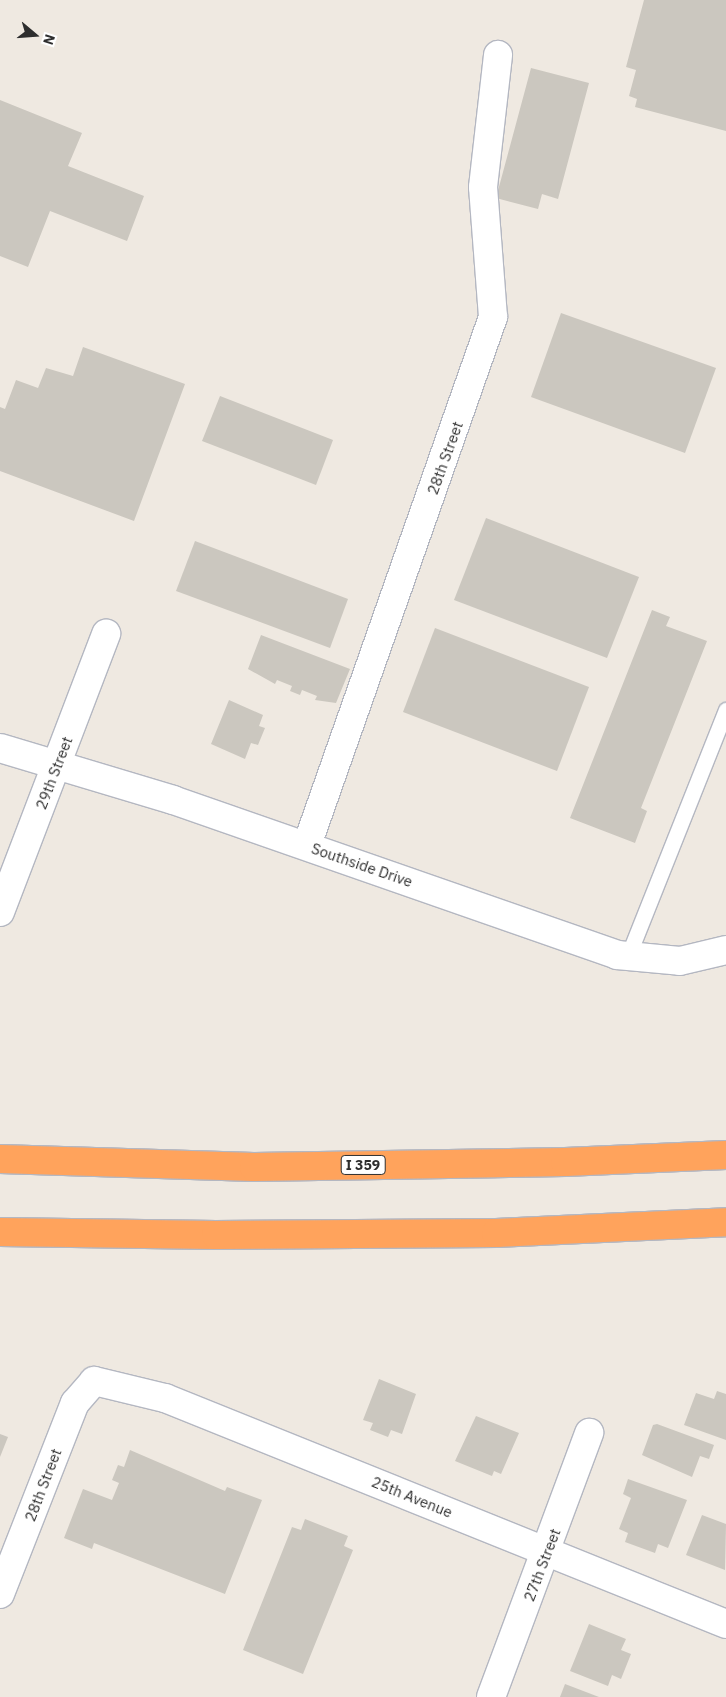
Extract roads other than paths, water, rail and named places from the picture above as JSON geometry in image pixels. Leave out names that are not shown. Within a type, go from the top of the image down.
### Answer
[{"type":"highway","name":"I 359","points":[[0,1159],[254,1167],[565,1162],[726,1155]]},
{"type":"highway","points":[[0,1232],[216,1236],[496,1232],[726,1222]]},
{"type":"street","name":"28th Street","points":[[307,845],[493,317],[483,187],[498,55]]},
{"type":"street","name":"29th Street","points":[[0,912],[106,634]]},
{"type":"street","name":"Southside Drive","points":[[0,748],[58,764],[307,845],[628,956],[680,961],[726,950]]},
{"type":"street","name":"28th Street","points":[[0,1594],[75,1403],[94,1381]]},
{"type":"street","name":"25th Avenue","points":[[94,1381],[165,1398],[726,1624]]},
{"type":"street","name":"27th Street","points":[[491,1697],[548,1552],[589,1433]]},
{"type":"lane","points":[[628,956],[726,710]]}]
